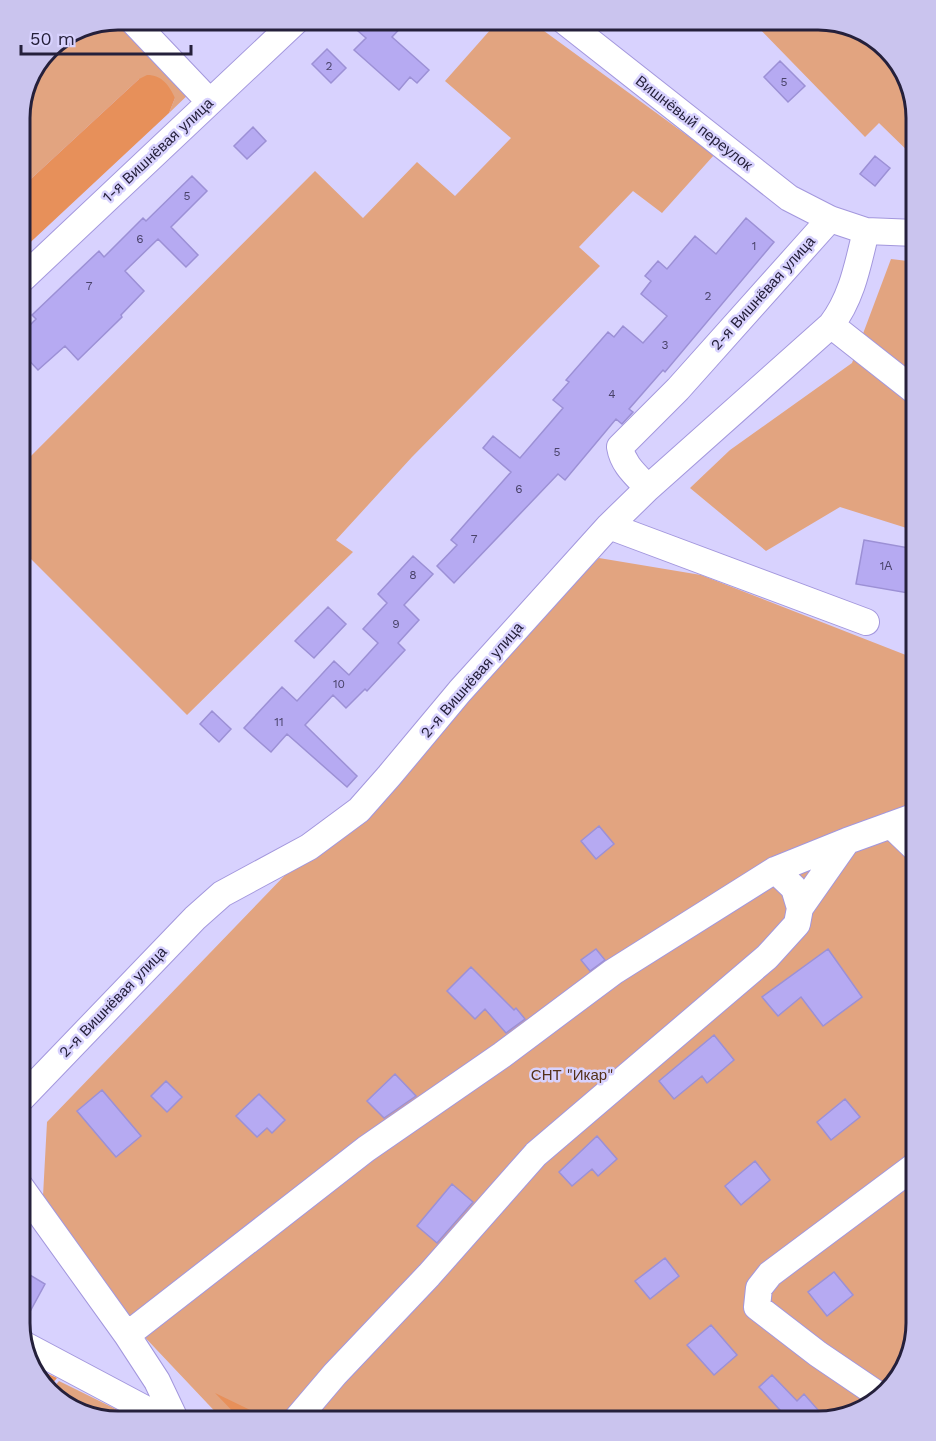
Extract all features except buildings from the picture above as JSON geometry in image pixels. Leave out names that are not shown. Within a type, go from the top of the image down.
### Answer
[{"type":"street","points":[[142,30],[209,101]]},
{"type":"street","name":"1-я Вишнёвая улица","points":[[30,271],[286,30]]},
{"type":"street","name":"Вишнёвый переулок","points":[[576,30],[789,198],[830,219],[867,231],[906,233]]},
{"type":"street","name":"2-я Вишнёвая улица","points":[[30,1090],[195,918],[222,894],[309,847],[359,810],[460,691],[609,526],[648,488],[628,468],[622,458],[620,447],[678,389],[830,219]]},
{"type":"street","points":[[648,488],[831,325],[842,310],[854,280],[867,231]]},
{"type":"street","points":[[831,325],[906,384]]},
{"type":"street","points":[[609,526],[866,622]]},
{"type":"street","points":[[127,1335],[366,1149],[502,1055],[613,972],[775,870],[906,820]]},
{"type":"street","points":[[891,825],[906,839]]},
{"type":"street","points":[[304,1411],[335,1374],[429,1275],[536,1154],[767,957],[797,924],[800,908],[847,841]]},
{"type":"street","points":[[775,870],[794,888],[800,908]]},
{"type":"street","points":[[873,1392],[818,1354],[757,1307],[759,1288],[770,1274],[906,1172]]},
{"type":"street","points":[[30,1200],[127,1335],[157,1381],[171,1411]]},
{"type":"street","points":[[34,1350],[149,1411]]},
{"type":"green space","points":[[130,30],[191,92],[169,113],[175,98],[139,79],[30,180],[32,101],[45,69],[56,56],[69,45],[84,37],[101,32]]},
{"type":"green space","points":[[490,30],[543,30],[714,155],[662,213],[633,191],[579,247],[600,266],[412,457],[336,540],[353,552],[187,715],[30,558],[30,457],[315,171],[363,218],[417,162],[455,196],[511,138],[445,81]]},
{"type":"green space","points":[[761,30],[835,32],[857,39],[884,60],[894,74],[903,95],[906,149],[879,123],[865,137]]},
{"type":"green space","points":[[891,259],[906,261],[906,528],[840,507],[766,551],[690,488],[730,450],[852,363]]},
{"type":"green space","name":"СНТ \"Икар\"","points":[[599,558],[701,575],[906,655],[906,1323],[903,1346],[888,1377],[872,1393],[852,1404],[818,1411],[215,1411],[138,1330],[43,1196],[47,1122],[317,842]]},
{"type":"green space","points":[[59,1381],[120,1411],[101,1409],[79,1402],[56,1385]]},
{"type":"shaded area","points":[[152,75],[164,82],[175,98],[169,113],[30,243],[30,180],[139,79]]},
{"type":"shaded area","points":[[45,1373],[57,1378],[53,1382]]},
{"type":"shaded area","points":[[215,1393],[252,1411],[232,1411]]}]
